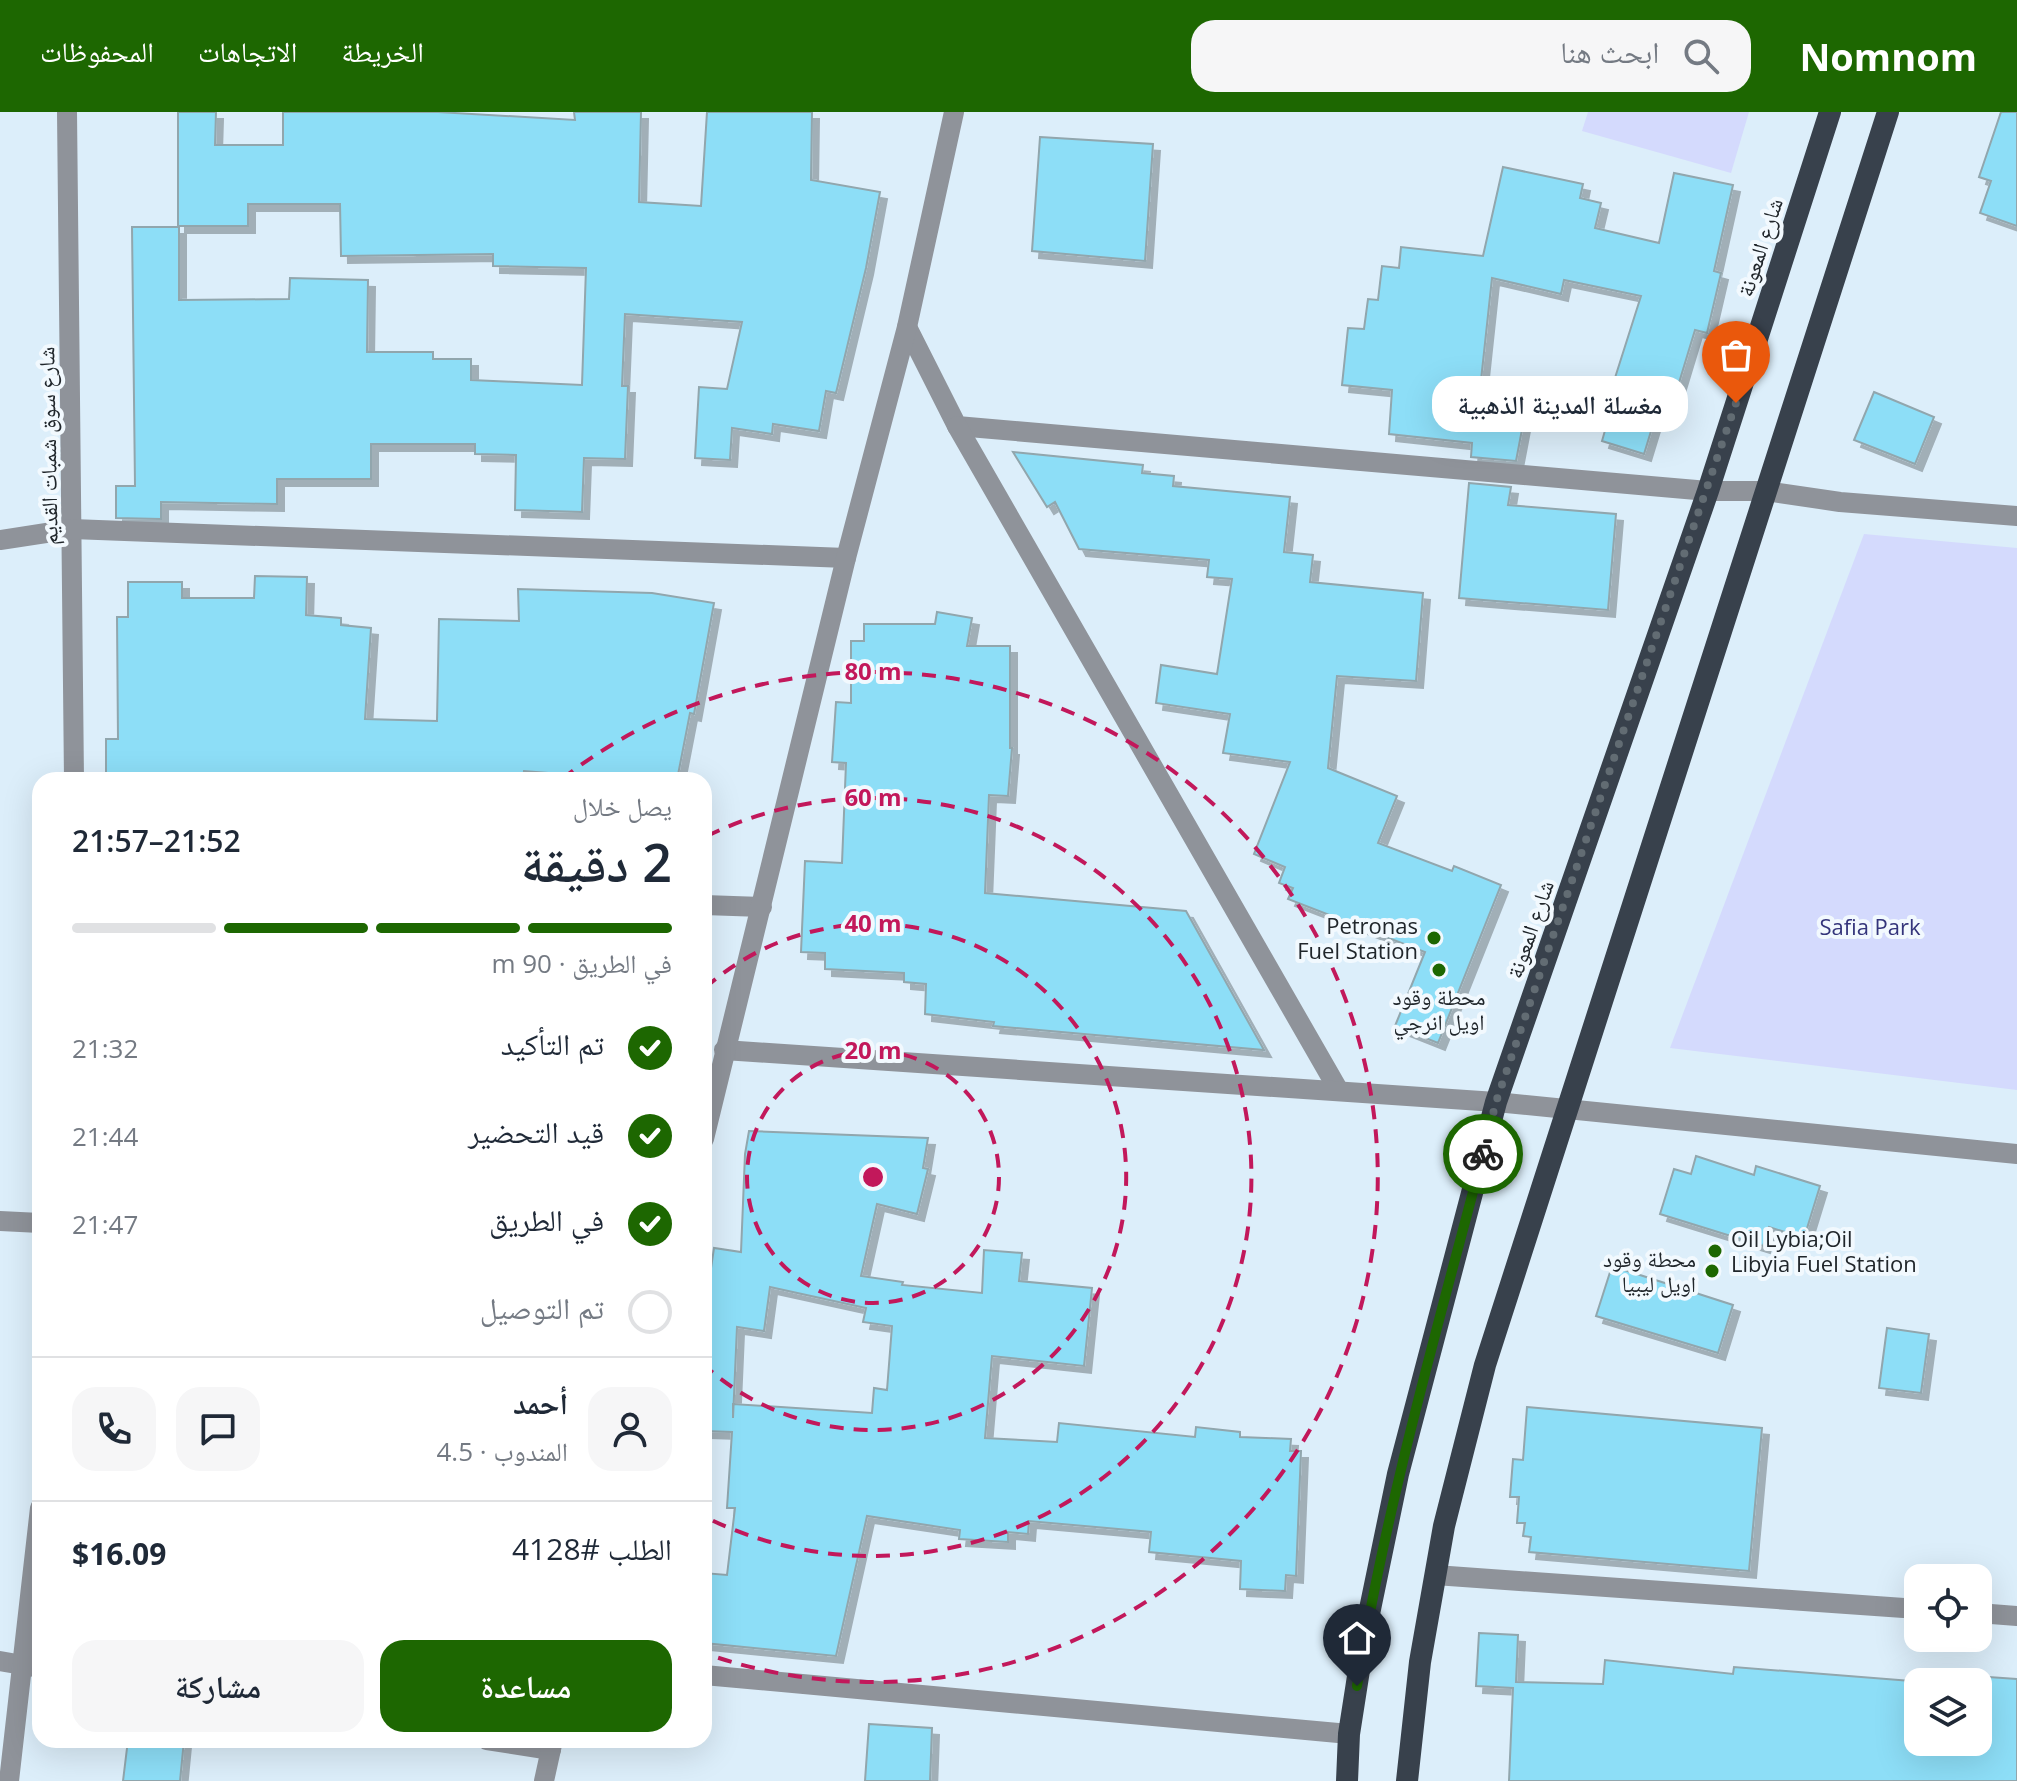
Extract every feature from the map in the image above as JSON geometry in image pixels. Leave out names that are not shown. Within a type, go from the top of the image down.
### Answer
[{"type":"highway","name":"شارع المعونة","points":[[1347,1781],[1349,1734],[1364,1638],[1398,1474],[1496,1102],[1708,491],[1830,112]]},
{"type":"highway","points":[[1407,1781],[1420,1662],[1444,1526],[1485,1365],[1888,112]]},
{"type":"street","name":"شارع سوق شمبات القديم","points":[[67,112],[74,772]]},
{"type":"street","points":[[712,1103],[846,558],[907,327],[954,112]]},
{"type":"street","points":[[907,327],[957,426],[1339,1091]]},
{"type":"street","points":[[957,426],[1708,491],[1766,491],[1840,502],[2017,516]]},
{"type":"street","points":[[0,540],[72,529],[846,558]]},
{"type":"street","points":[[712,905],[762,907]]},
{"type":"street","points":[[724,1050],[1496,1102],[2017,1154]]},
{"type":"street","points":[[0,1221],[32,1223]]},
{"type":"street","points":[[9,1781],[32,1570]]},
{"type":"street","points":[[1435,1575],[1904,1608]]},
{"type":"street","points":[[1992,1614],[2017,1616]]},
{"type":"street","points":[[712,1676],[1349,1734]]},
{"type":"street","points":[[544,1781],[551,1748]]},
{"type":"green space","points":[[1588,112],[1749,112],[1731,173],[1582,131]]},
{"type":"green space","name":"Safia Park","points":[[1864,534],[2017,548],[2017,1090],[1670,1048]]},
{"type":"building","points":[[178,112],[216,112],[215,145],[283,145],[283,112],[438,112],[575,120],[574,112],[641,112],[639,202],[701,206],[707,112],[812,112],[811,180],[880,192],[866,268],[836,393],[826,391],[819,431],[773,424],[772,434],[732,428],[730,460],[695,458],[699,387],[727,389],[742,322],[625,314],[622,386],[628,386],[625,459],[584,458],[582,512],[515,510],[516,455],[475,454],[475,444],[371,444],[371,479],[277,479],[277,504],[161,502],[161,519],[116,518],[116,486],[135,486],[132,227],[179,227],[179,300],[289,299],[290,278],[368,280],[367,352],[433,352],[433,359],[471,359],[471,380],[582,385],[586,268],[493,266],[493,254],[341,256],[340,204],[248,204],[248,226],[178,226]]},
{"type":"building","points":[[2001,112],[2017,112],[2017,226],[1980,213],[1991,181],[1979,177]]},
{"type":"building","points":[[1040,137],[1153,144],[1145,261],[1032,251]]},
{"type":"building","points":[[1503,167],[1583,184],[1580,198],[1601,203],[1595,228],[1659,243],[1674,173],[1733,185],[1714,271],[1721,273],[1707,333],[1695,330],[1678,386],[1666,382],[1644,454],[1602,441],[1606,427],[1600,425],[1641,296],[1564,280],[1561,294],[1492,278],[1478,408],[1524,419],[1516,461],[1471,457],[1472,443],[1389,434],[1392,390],[1342,385],[1348,328],[1364,329],[1368,299],[1378,300],[1382,266],[1399,268],[1401,247],[1483,256]]},
{"type":"building","points":[[1874,392],[1934,417],[1915,464],[1854,440]]},
{"type":"building","points":[[1013,452],[1143,465],[1142,473],[1174,476],[1173,486],[1290,497],[1284,552],[1313,555],[1310,582],[1423,593],[1416,681],[1337,676],[1328,768],[1397,796],[1378,843],[1452,871],[1454,866],[1501,885],[1438,1043],[1395,1026],[1425,952],[1288,899],[1293,888],[1279,883],[1285,867],[1254,854],[1290,762],[1223,753],[1230,714],[1156,703],[1161,665],[1217,674],[1232,579],[1207,577],[1209,560],[1079,549],[1055,502],[1047,507]]},
{"type":"building","points":[[1469,483],[1511,487],[1508,505],[1616,514],[1608,610],[1459,598]]},
{"type":"building","points":[[255,576],[307,577],[306,615],[341,618],[341,625],[371,628],[365,719],[437,721],[439,619],[519,621],[518,589],[652,593],[714,603],[694,714],[690,713],[679,772],[106,772],[106,739],[118,739],[117,617],[128,617],[128,582],[182,582],[182,598],[254,598]]},
{"type":"building","points":[[937,612],[972,618],[967,646],[1010,646],[1012,748],[1008,796],[989,795],[985,893],[1186,911],[1264,1050],[993,1026],[994,1022],[925,1014],[926,984],[904,982],[904,973],[825,969],[825,953],[801,952],[805,861],[842,863],[846,763],[832,762],[836,702],[851,703],[851,641],[864,641],[864,624],[935,624]]},
{"type":"building","points":[[749,1131],[928,1138],[923,1168],[928,1169],[917,1214],[877,1204],[861,1276],[903,1282],[902,1285],[982,1293],[984,1250],[1022,1253],[1019,1281],[1092,1288],[1084,1366],[992,1356],[985,1438],[1057,1442],[1059,1423],[1195,1437],[1196,1427],[1240,1432],[1240,1437],[1291,1439],[1290,1451],[1301,1451],[1296,1576],[1286,1575],[1285,1591],[1240,1589],[1241,1561],[1149,1552],[1151,1532],[1029,1521],[1028,1534],[1008,1532],[1008,1542],[959,1539],[960,1530],[867,1516],[836,1656],[712,1644],[712,1574],[727,1575],[735,1508],[727,1508],[732,1432],[712,1431],[712,1261],[714,1248],[741,1252],[745,1154]],"holes":[[[770,1287],[866,1308],[863,1322],[892,1326],[887,1390],[874,1388],[872,1413],[734,1404],[737,1327],[764,1331]]]},
{"type":"building","points":[[1696,1156],[1754,1175],[1756,1166],[1820,1186],[1804,1238],[1769,1227],[1763,1246],[1660,1214],[1674,1169],[1691,1174]]},
{"type":"building","points":[[1612,1266],[1733,1305],[1718,1353],[1596,1316]]},
{"type":"building","points":[[1887,1328],[1929,1334],[1921,1393],[1879,1388]]},
{"type":"building","points":[[1527,1407],[1762,1428],[1749,1571],[1529,1552],[1531,1537],[1523,1536],[1525,1523],[1517,1523],[1519,1497],[1510,1497],[1513,1459],[1523,1460]]},
{"type":"building","points":[[1479,1633],[1518,1635],[1516,1682],[1603,1684],[1605,1660],[1733,1674],[1734,1667],[1904,1680],[1904,1756],[1992,1756],[1992,1677],[2017,1679],[2017,1781],[1509,1781],[1513,1688],[1476,1686]]},
{"type":"building","points":[[869,1724],[932,1728],[930,1781],[865,1781]]},
{"type":"building","points":[[127,1748],[183,1748],[180,1781],[123,1781]]},
{"type":"way so far","points":[[1483,1154],[1496,1102],[1736,403]]},
{"type":"place","name":"مغسلة المدينة الذهبية","points":[[1736,403]]},
{"type":"place","name":"Petronas Fuel Station","points":[[1434,938]]},
{"type":"place","name":"محطة وقود اويل انرجي","points":[[1439,970]]},
{"type":"place","name":"Oil Lybia;Oil Libyia Fuel Station","points":[[1715,1251]]},
{"type":"place","name":"محطة وقود اويل ليبيا","points":[[1712,1271]]},
{"type":"route","points":[[1357,1686],[1374,1585],[1398,1474],[1483,1154]]}]
